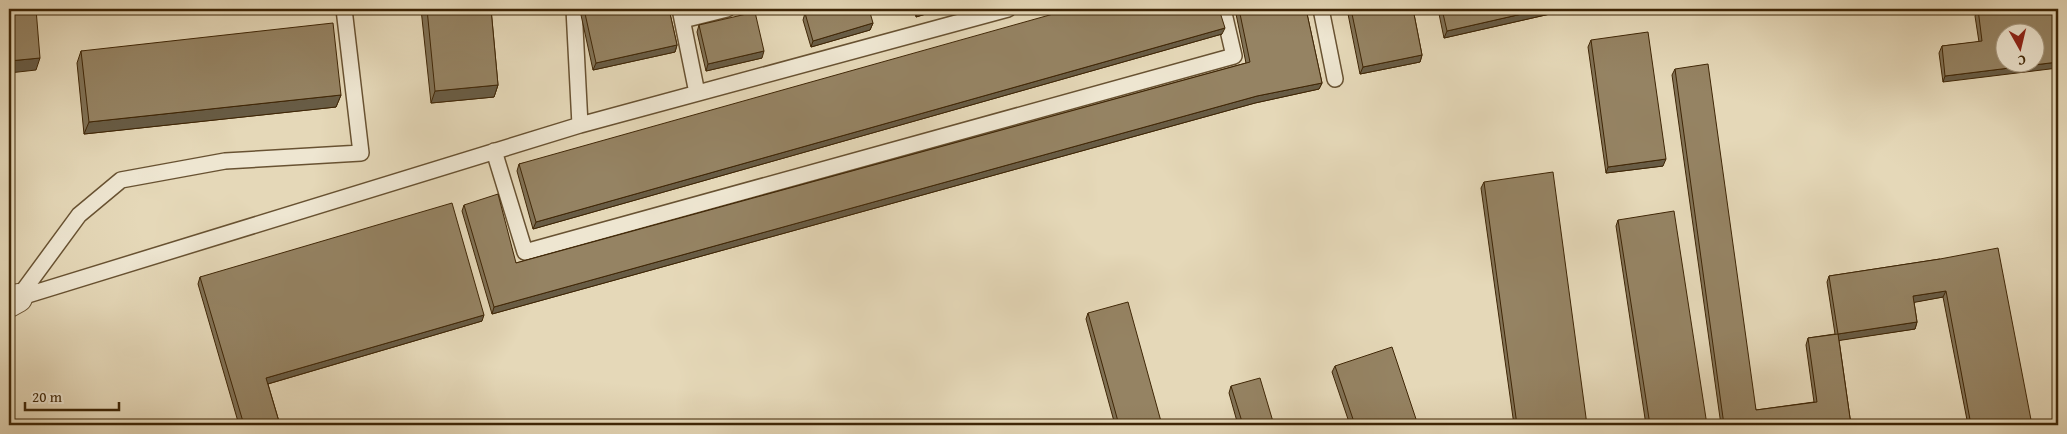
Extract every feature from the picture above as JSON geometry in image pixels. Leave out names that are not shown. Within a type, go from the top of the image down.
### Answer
[{"type":"lane","points":[[14,301],[79,215],[121,180],[226,161],[362,153],[344,9]]},
{"type":"lane","points":[[574,9],[580,125]]},
{"type":"lane","points":[[697,93],[681,15],[727,9]]},
{"type":"lane","points":[[14,301],[580,125],[1008,9]]},
{"type":"lane","points":[[494,151],[525,252],[1234,56],[1223,9]]},
{"type":"lane","points":[[1320,9],[1335,79]]},
{"type":"building","points":[[9,9],[36,9],[40,58],[9,61]]},
{"type":"building","points":[[427,9],[491,9],[498,85],[435,91]]},
{"type":"building","points":[[584,9],[669,9],[677,45],[596,63]]},
{"type":"building","points":[[820,9],[869,9],[873,23],[813,41],[805,13]]},
{"type":"building","points":[[1071,9],[1219,9],[1225,28],[536,222],[519,164]]},
{"type":"building","points":[[1239,9],[1306,9],[1322,83],[1257,96],[494,307],[464,205],[498,194],[516,263],[1250,62]]},
{"type":"building","points":[[1351,9],[1413,9],[1422,55],[1363,67]]},
{"type":"building","points":[[1442,9],[1544,9],[1447,31]]},
{"type":"building","points":[[1978,9],[2058,9],[2058,62],[2044,64],[2044,22],[1994,22],[1994,70],[1945,76],[1942,46],[1982,41]]},
{"type":"building","points":[[755,12],[764,51],[708,64],[699,25]]},
{"type":"building","points":[[333,23],[341,95],[89,122],[81,51]]},
{"type":"building","points":[[1648,32],[1666,159],[1608,167],[1591,40]]},
{"type":"building","points":[[1708,64],[1756,410],[1817,402],[1808,338],[1838,334],[1851,425],[1724,425],[1675,69]]},
{"type":"building","points":[[1553,172],[1587,425],[1517,425],[1484,182]]},
{"type":"building","points":[[452,203],[484,315],[266,378],[280,425],[244,425],[200,277]]},
{"type":"building","points":[[1674,211],[1707,425],[1650,425],[1618,220]]},
{"type":"building","points":[[1998,248],[2032,425],[1971,425],[1946,291],[1913,296],[1917,322],[1838,334],[1829,276]]},
{"type":"building","points":[[1128,302],[1162,425],[1119,425],[1088,313]]},
{"type":"building","points":[[1392,347],[1418,425],[1355,425],[1335,366]]},
{"type":"building","points":[[1260,378],[1274,425],[1243,425],[1231,386]]}]
